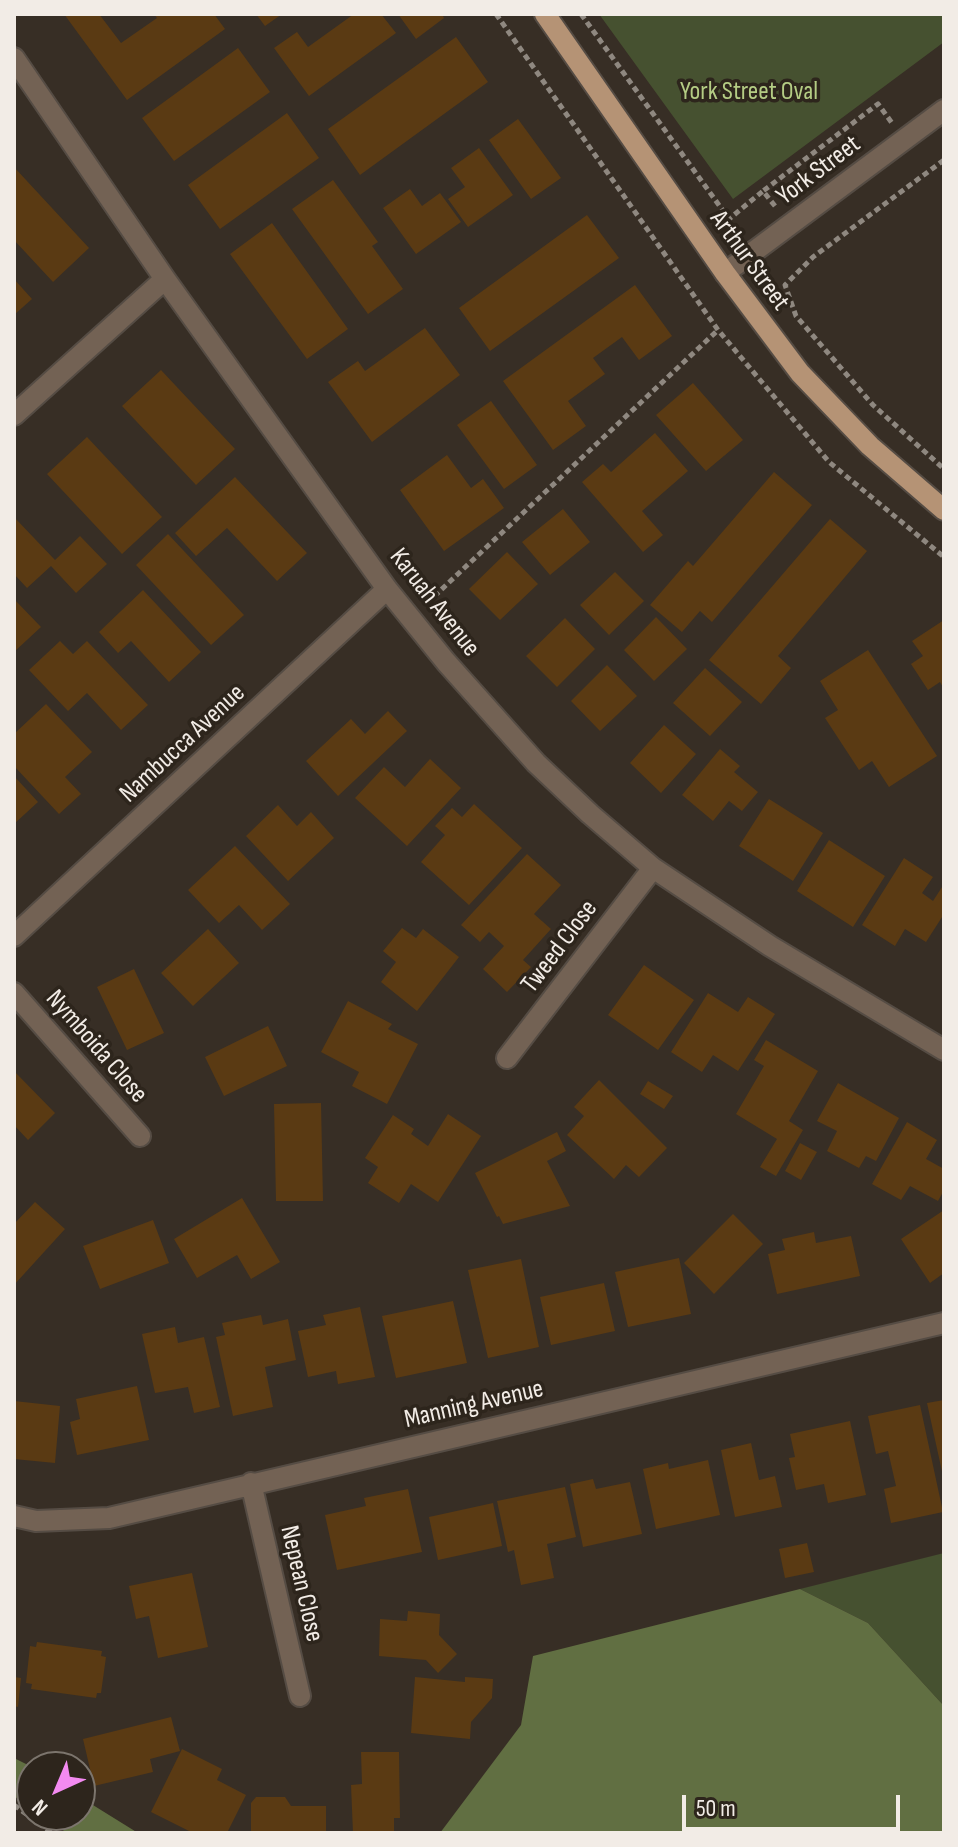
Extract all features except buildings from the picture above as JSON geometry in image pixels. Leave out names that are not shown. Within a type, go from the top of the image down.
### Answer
[{"type":"main road","name":"Arthur Street","points":[[545,14],[725,273],[800,373],[870,446],[944,510]]},
{"type":"street","name":"Karuah Avenue","points":[[14,58],[165,279],[387,589],[446,662],[536,763],[653,868],[770,946],[944,1050]]},
{"type":"street","name":"York Street","points":[[725,273],[944,110]]},
{"type":"street","points":[[14,415],[165,279]]},
{"type":"street","name":"Nambucca Avenue","points":[[14,936],[387,589]]},
{"type":"street","name":"Tweed Close","points":[[507,1058],[653,868]]},
{"type":"street","name":"Nymboida Close","points":[[14,993],[140,1136]]},
{"type":"street","name":"Manning Avenue","points":[[14,1516],[36,1521],[109,1518],[944,1323]]},
{"type":"street","name":"Nepean Close","points":[[251,1483],[300,1696]]},
{"type":"path","points":[[496,14],[718,330],[829,462],[944,557]]},
{"type":"path","points":[[581,14],[729,219],[878,104],[888,119]]},
{"type":"path","points":[[944,160],[813,257],[785,285],[796,316],[873,405],[944,469]]},
{"type":"path","points":[[763,191],[775,207]]},
{"type":"path","points":[[808,250],[813,257]]},
{"type":"path","points":[[422,608],[718,330]]},
{"type":"path","points":[[14,1805],[52,1833]]},
{"type":"green space","name":"York Street Oval","points":[[599,14],[944,14],[944,42],[733,199]]},
{"type":"green space","points":[[944,1553],[944,1706],[868,1623],[800,1589]]},
{"type":"green space","points":[[800,1589],[868,1623],[944,1706],[944,1833],[440,1833],[521,1725],[533,1656]]},
{"type":"green space","points":[[14,1758],[16,1797],[14,1796]]},
{"type":"green space","points":[[96,1807],[138,1833],[64,1831],[96,1831]]}]
